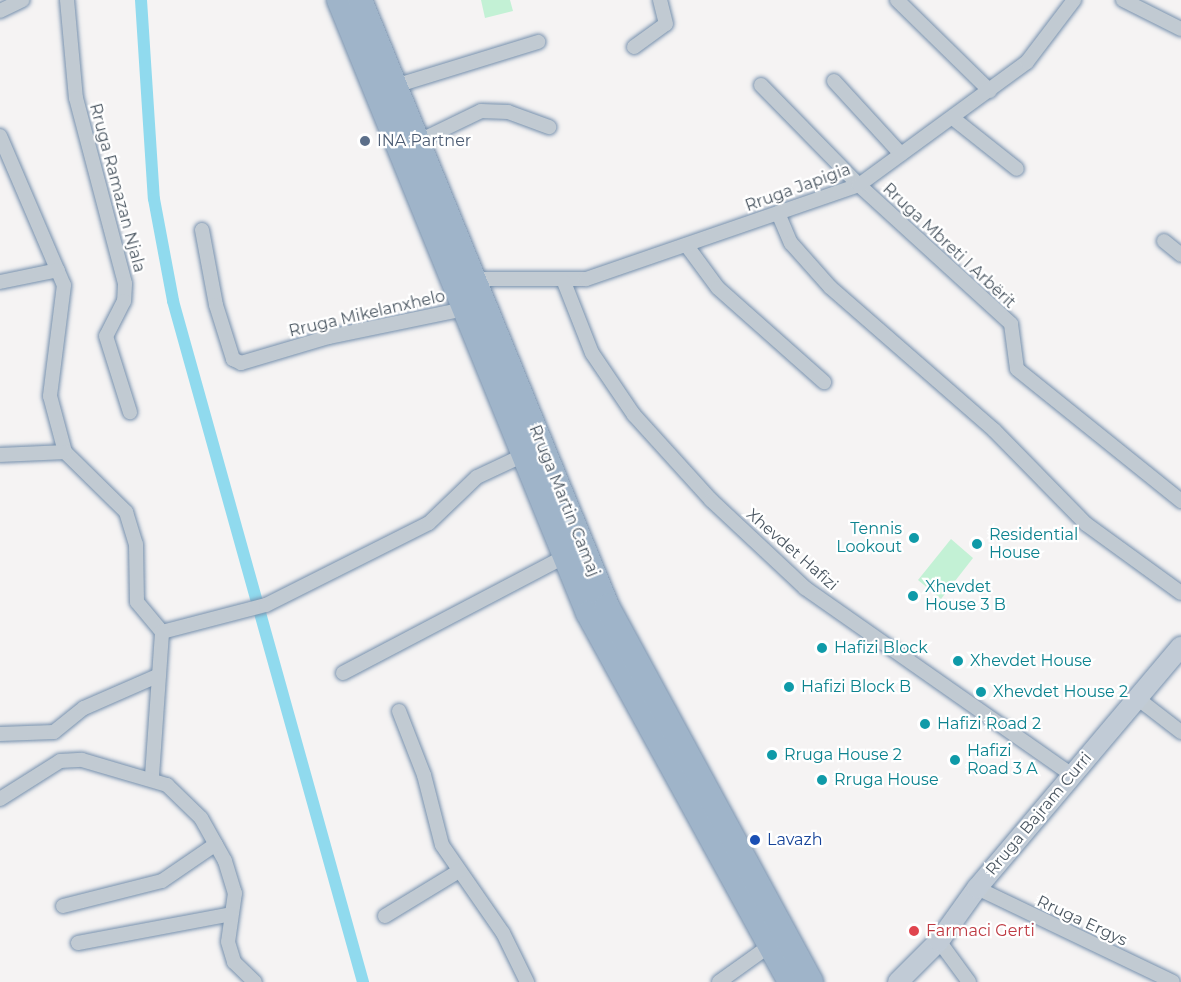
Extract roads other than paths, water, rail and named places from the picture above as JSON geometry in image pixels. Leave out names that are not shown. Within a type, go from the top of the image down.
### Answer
[{"type":"highway","name":"Rruga Martin Camaj","points":[[339,0],[564,557],[629,696],[772,944],[790,982]]},
{"type":"highway","name":"Rruga Martin Camaj","points":[[360,0],[607,606],[812,982]]},
{"type":"main road","name":"Rruga Bajram Curri","points":[[898,982],[939,941],[977,888],[1181,646]]},
{"type":"street","points":[[0,11],[23,0]]},
{"type":"street","name":"Rruga Ramazan Njala","points":[[67,0],[76,98],[125,284],[124,301],[106,336],[130,412]]},
{"type":"street","points":[[634,47],[666,24],[660,0]]},
{"type":"street","points":[[897,0],[990,91]]},
{"type":"street","name":"Rruga Japigia","points":[[472,279],[564,282],[687,246],[859,185],[954,119],[1027,62],[1074,0]]},
{"type":"street","points":[[1123,0],[1181,29]]},
{"type":"street","points":[[395,86],[538,42]]},
{"type":"street","points":[[834,81],[901,154]]},
{"type":"street","name":"Rruga Mbreti I Arbërit","points":[[761,85],[859,185],[1011,324],[1017,369],[1181,501]]},
{"type":"street","points":[[417,142],[480,111],[508,112],[549,127]]},
{"type":"street","points":[[954,119],[1017,169]]},
{"type":"street","points":[[0,136],[58,270],[66,300],[54,337],[50,396],[65,452],[126,512],[136,544],[137,602],[162,632],[152,776]]},
{"type":"street","points":[[778,213],[791,243],[830,287],[994,430],[1086,524],[1181,593]]},
{"type":"street","name":"Rruga Mikelanxhelo","points":[[202,230],[216,305],[233,359],[241,363],[329,337],[464,309]]},
{"type":"street","points":[[1164,241],[1181,255]]},
{"type":"street","points":[[687,246],[718,288],[824,382]]},
{"type":"street","points":[[0,282],[58,270]]},
{"type":"street","name":"Xhevdet Hafizi","points":[[564,282],[592,354],[634,415],[711,500],[805,588],[1071,774]]},
{"type":"street","points":[[0,455],[65,452]]},
{"type":"street","points":[[162,632],[266,605],[429,522],[477,477],[524,455]]},
{"type":"street","name":"Rruga Martin Camaj","points":[[343,673],[564,557]]},
{"type":"street","points":[[0,734],[54,732],[84,708],[159,675]]},
{"type":"street","points":[[1137,698],[1181,732]]},
{"type":"street","points":[[399,711],[442,845],[503,933],[527,982]]},
{"type":"street","points":[[0,799],[60,761],[152,776],[179,794],[216,844],[235,893],[228,942],[234,962],[255,982]]},
{"type":"street","points":[[63,906],[162,881],[216,844]]},
{"type":"street","points":[[385,916],[459,871]]},
{"type":"street","name":"Rruga Ergys","points":[[977,888],[1173,982]]},
{"type":"street","points":[[78,943],[231,914]]},
{"type":"street","points":[[939,941],[969,982]]},
{"type":"street","points":[[719,982],[772,944]]},
{"type":"waterway","points":[[141,0],[154,199],[173,301],[363,982]]},
{"type":"place","name":"INA Partner","points":[[365,141]]},
{"type":"place","name":"Tennis Lookout","points":[[914,538]]},
{"type":"place","name":"Residential House","points":[[977,544]]},
{"type":"place","name":"Xhevdet House 3 B","points":[[913,596]]},
{"type":"place","name":"Hafizi Block","points":[[822,648]]},
{"type":"place","name":"Xhevdet House","points":[[958,661]]},
{"type":"place","name":"Hafizi Block B","points":[[789,687]]},
{"type":"place","name":"Xhevdet House 2","points":[[981,692]]},
{"type":"place","name":"Hafizi Road 2","points":[[925,724]]},
{"type":"place","name":"Rruga House 2","points":[[772,755]]},
{"type":"place","name":"Hafizi Road 3 A","points":[[955,760]]},
{"type":"place","name":"Rruga House","points":[[822,780]]},
{"type":"place","name":"Lavazh","points":[[755,840]]},
{"type":"place","name":"Farmaci Gerti","points":[[914,931]]}]
